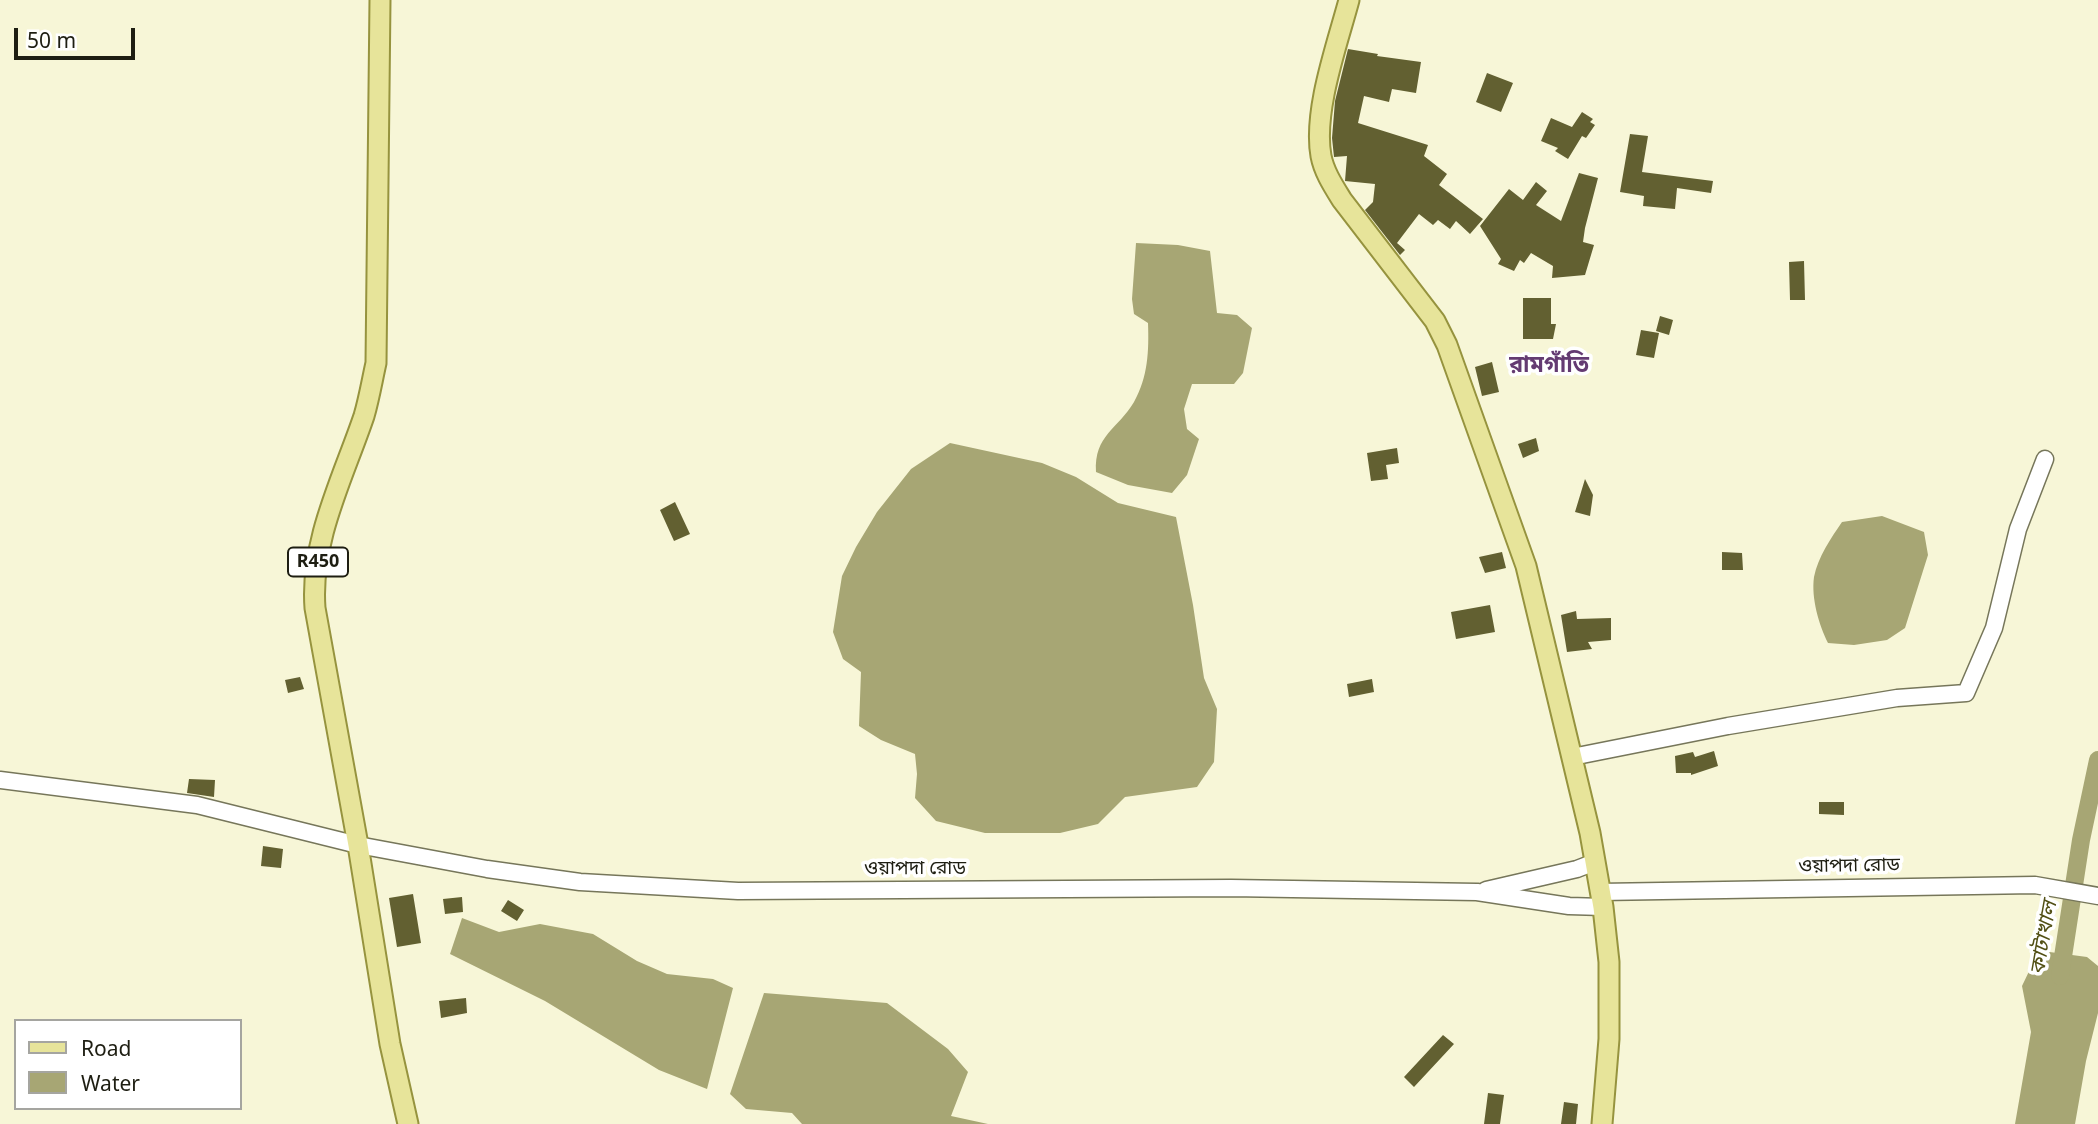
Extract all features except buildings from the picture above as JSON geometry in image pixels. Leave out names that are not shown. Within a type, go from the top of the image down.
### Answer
[{"type":"main road","name":"R450","points":[[380,0],[376,363],[365,412],[325,526],[314,583],[315,608],[358,845],[390,1044],[408,1124]]},
{"type":"main road","points":[[1349,0],[1320,114],[1321,158],[1342,200],[1435,321],[1447,345],[1526,566],[1572,757],[1602,899],[1609,962],[1609,1039],[1602,1124]]},
{"type":"street","points":[[1572,757],[1728,726],[1884,700],[1966,692],[1994,628],[2018,529],[2045,459]]},
{"type":"street","name":"ওয়াপদা রোড","points":[[0,780],[197,805],[358,845],[487,869],[580,882],[738,891],[1231,888],[1477,892],[1569,906],[1602,899],[2035,885],[2098,896]]},
{"type":"street","name":"ওয়াপদা রোড","points":[[1477,892],[1577,869],[1595,862]]},
{"type":"water","points":[[1136,243],[1178,245],[1210,251],[1217,313],[1237,315],[1252,328],[1243,373],[1234,384],[1192,384],[1184,409],[1187,429],[1199,439],[1187,475],[1172,493],[1128,485],[1096,472],[1099,449],[1108,433],[1134,402],[1147,364],[1148,323],[1134,314],[1132,299]]},
{"type":"water","points":[[950,443],[1042,463],[1076,477],[1118,503],[1176,517],[1204,678],[1217,709],[1214,762],[1197,787],[1125,797],[1098,824],[1060,833],[985,833],[936,821],[915,798],[915,754],[881,740],[859,726],[861,672],[843,659],[833,632],[842,576],[877,512],[911,469]]},
{"type":"water","points":[[1882,516],[1924,532],[1928,555],[1905,628],[1887,640],[1854,645],[1828,643],[1819,620],[1814,594],[1814,577],[1819,562],[1842,522]]},
{"type":"water","points":[[462,918],[499,932],[540,924],[593,934],[637,961],[667,974],[713,979],[733,988],[707,1089],[659,1070],[545,1001],[450,954]]},
{"type":"water","points":[[2042,951],[2087,957],[2098,966],[2098,1013],[2075,1124],[2015,1124],[2031,1032],[2022,986]]},
{"type":"water","points":[[764,993],[887,1003],[948,1049],[968,1072],[951,1116],[988,1124],[802,1124],[792,1113],[746,1109],[730,1094]]},
{"type":"waterway","name":"কাটাখাল","points":[[2060,976],[2081,840],[2098,760]]},
{"type":"district","name":"রামগাঁতি","points":[[1549,365]]}]
